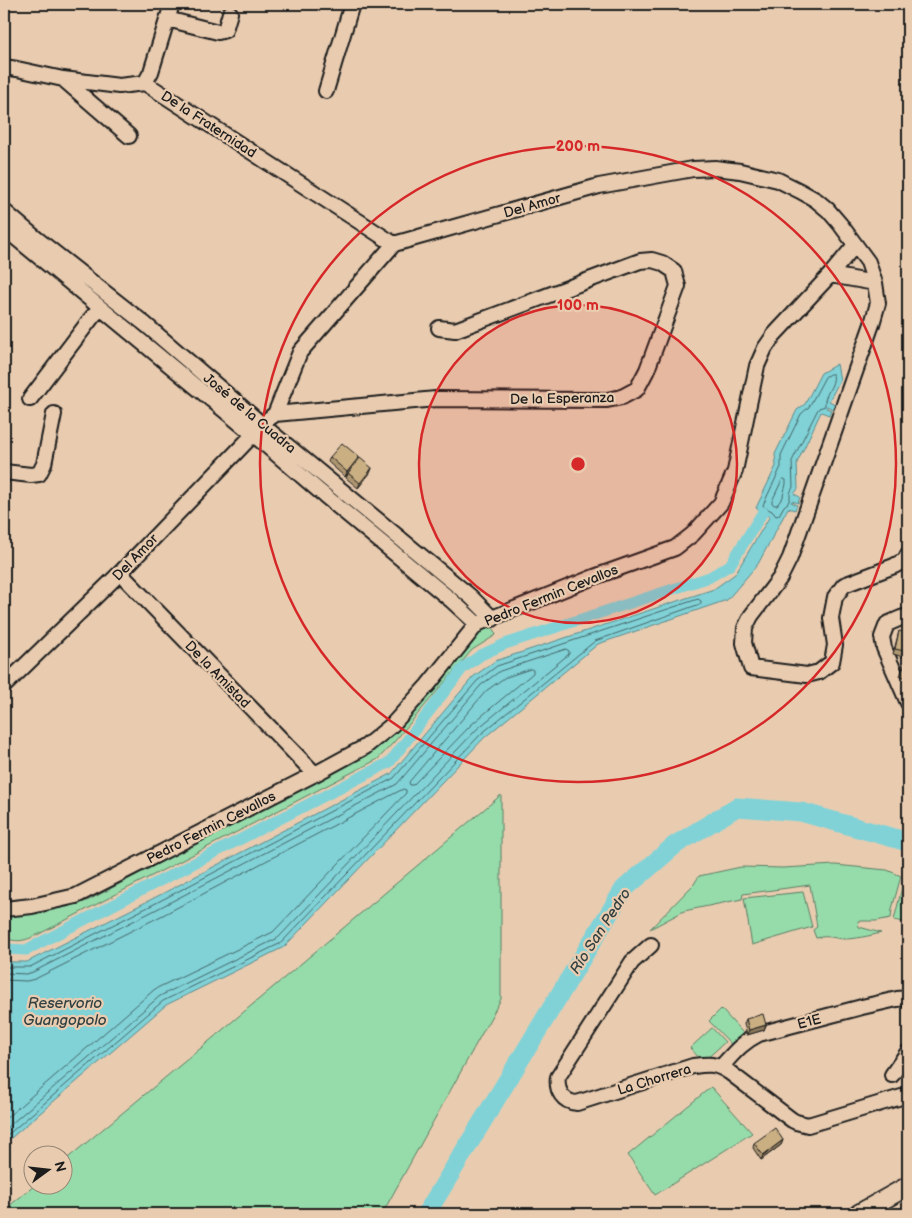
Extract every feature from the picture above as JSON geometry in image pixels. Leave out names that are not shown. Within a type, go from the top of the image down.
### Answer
[{"type":"main road","points":[[858,1214],[908,1186]]},
{"type":"street","points":[[4,68],[63,79],[120,86],[144,83],[151,72],[172,4]]},
{"type":"street","points":[[326,91],[352,4]]},
{"type":"street","points":[[167,19],[218,32],[225,30],[230,13]]},
{"type":"street","points":[[63,79],[129,136]]},
{"type":"street","name":"De la Fraternidad","points":[[144,83],[394,244]]},
{"type":"street","name":"Del Amor","points":[[394,244],[599,186],[693,169],[715,168],[740,171],[778,180],[816,200],[840,224],[868,262],[875,283],[878,303],[790,558],[780,578],[750,616],[744,628],[744,643],[751,668],[807,674],[819,672],[832,662],[835,645],[831,618],[835,597],[844,585],[894,566],[907,557]]},
{"type":"street","name":"José de la Cuadra","points":[[4,211],[33,244],[100,309],[373,516],[471,597],[493,619]]},
{"type":"street","name":"José de la Cuadra","points":[[4,228],[33,244],[145,324],[257,429],[318,490],[451,600],[477,624]]},
{"type":"street","points":[[257,429],[274,414],[300,352],[394,244]]},
{"type":"street","name":"Pedro Fermin Cevallos","points":[[4,909],[32,906],[76,896],[365,747],[392,725],[428,685],[477,624],[594,577],[675,548],[693,534],[721,503],[735,471],[757,366],[765,348],[774,335],[855,245]]},
{"type":"street","name":"De la Esperanza","points":[[274,414],[436,399],[607,400],[622,397],[637,389],[647,370],[678,286],[674,271],[662,263],[652,260],[640,261],[455,330],[439,328]]},
{"type":"street","points":[[830,275],[875,283]]},
{"type":"street","points":[[30,399],[100,309]]},
{"type":"street","points":[[135,337],[145,324]]},
{"type":"street","points":[[4,472],[39,474],[44,464],[54,414]]},
{"type":"street","name":"Del Amor","points":[[4,686],[120,573],[257,429]]},
{"type":"street","points":[[363,528],[373,516]]},
{"type":"street","name":"De la Amistad","points":[[120,573],[315,774]]},
{"type":"street","points":[[908,616],[887,624],[882,637],[884,648],[908,703]]},
{"type":"street","name":"La Chorrera","points":[[651,945],[632,962],[558,1077],[557,1081],[561,1095],[570,1102],[577,1102],[693,1066],[712,1064],[721,1067]]},
{"type":"street","name":"E1E","points":[[721,1067],[747,1040],[759,1034],[862,1007],[908,998]]},
{"type":"street","points":[[892,1074],[908,1052]]},
{"type":"street","points":[[721,1067],[792,1120],[808,1125],[908,1095]]},
{"type":"green space","points":[[490,623],[496,635],[472,650],[378,759],[35,936],[18,941],[4,937],[4,917],[66,907],[87,901],[371,751],[401,727],[472,640]]},
{"type":"green space","points":[[501,795],[501,999],[382,1214],[4,1214],[4,1210],[22,1196],[72,1196],[72,1155]]},
{"type":"green space","points":[[835,865],[887,870],[901,876],[891,918],[876,921],[858,921],[859,927],[881,933],[849,939],[816,938],[813,930],[817,927],[810,885],[743,894],[742,899],[684,911],[650,929],[694,884],[699,876],[741,867],[783,868]]},
{"type":"green space","points":[[905,875],[908,876],[908,923],[894,920]]},
{"type":"green space","points":[[803,892],[812,927],[752,945],[744,898]]},
{"type":"green space","points":[[721,1009],[743,1033],[731,1044],[709,1021]]},
{"type":"green space","points":[[712,1028],[725,1042],[703,1062],[690,1048]]},
{"type":"green space","points":[[711,1087],[752,1133],[655,1195],[628,1155]]},
{"type":"water","name":"Reservorio Guangopolo","points":[[837,364],[840,380],[829,401],[835,404],[832,409],[827,406],[826,408],[831,410],[829,415],[821,412],[797,463],[798,489],[794,494],[800,497],[798,503],[791,502],[797,505],[795,510],[788,508],[758,564],[727,600],[598,644],[485,737],[284,947],[166,1005],[4,1144],[4,962],[27,962],[391,774],[473,677],[495,661],[714,589],[735,574],[770,516],[756,508],[776,466],[775,454],[797,410],[805,404],[821,373]]},
{"type":"building","points":[[342,443],[359,457],[347,472],[330,457]]},
{"type":"building","points":[[360,458],[372,468],[360,483],[348,473]]},
{"type":"building","points":[[899,631],[908,633],[905,651],[895,649]]},
{"type":"building","points":[[906,659],[908,660],[908,670],[903,668]]},
{"type":"building","points":[[763,1014],[766,1025],[749,1030],[746,1019]]},
{"type":"building","points":[[775,1128],[783,1140],[763,1155],[754,1143]]},
{"type":"waterway","points":[[4,947],[7,949],[26,950],[390,762],[463,668],[481,655],[505,644],[710,577],[730,565],[763,512]]},
{"type":"waterway","name":"Río San Pedro","points":[[426,1214],[624,889],[675,845],[737,807],[801,812],[908,842]]}]
